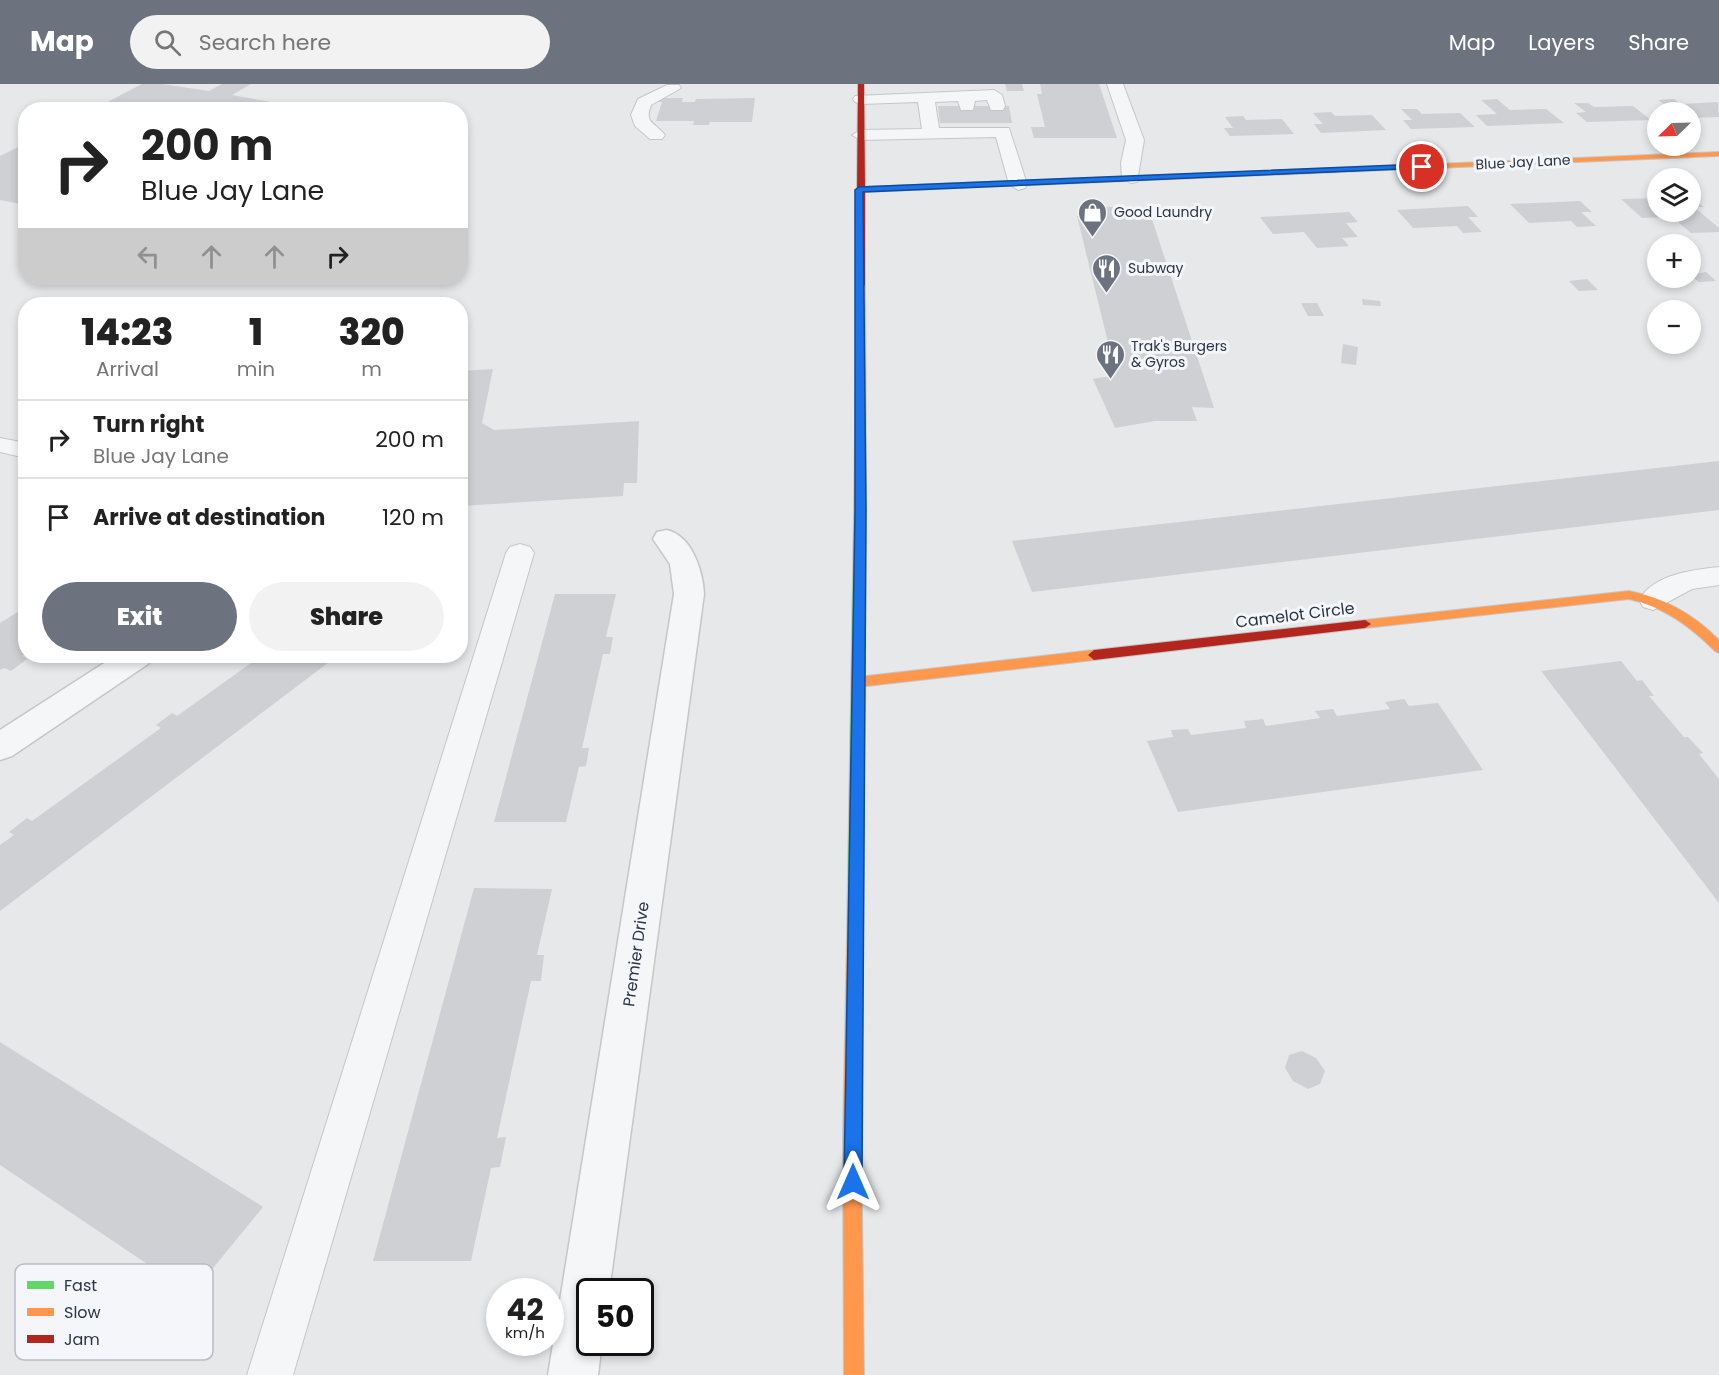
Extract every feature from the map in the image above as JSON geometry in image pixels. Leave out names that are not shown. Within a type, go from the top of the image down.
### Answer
[{"type":"street","points":[[854,1375],[852,1137],[861,511],[859,190],[861,91]]},
{"type":"street","name":"Blue Jay Lane","points":[[859,190],[1719,154]]},
{"type":"street","name":"Premier Drive","points":[[573,1375],[689,594],[690,577],[683,559],[667,539]]},
{"type":"street","name":"Camelot Circle","points":[[858,682],[1579,599],[1617,592],[1653,600],[1680,611],[1719,648]]},
{"type":"street","points":[[0,747],[126,663]]},
{"type":"lane","points":[[1115,84],[1135,140],[1130,163],[1131,178]]},
{"type":"lane","points":[[656,135],[641,122],[639,115],[644,102],[673,88]]},
{"type":"lane","points":[[861,91],[926,97],[1002,128],[1018,184]]},
{"type":"lane","points":[[861,135],[931,133],[969,114],[994,95],[997,106]]},
{"type":"lane","points":[[926,97],[931,133]]},
{"type":"lane","points":[[0,445],[18,449]]},
{"type":"lane","points":[[270,1375],[315,1234],[520,553]]},
{"type":"lane","points":[[1653,600],[1685,581],[1719,576]]},
{"type":"building","points":[[142,84],[162,84],[209,91],[222,84],[251,84],[232,95],[271,102],[107,102]]},
{"type":"building","points":[[1005,84],[1022,84],[1024,91],[1007,91]]},
{"type":"building","points":[[1040,84],[1099,84],[1117,138],[1034,138],[1031,127],[1045,127],[1037,94],[1042,94]]},
{"type":"building","points":[[658,98],[683,98],[682,102],[695,102],[696,99],[755,98],[752,122],[710,122],[709,125],[693,125],[694,121],[656,121],[662,102],[656,102]]},
{"type":"building","points":[[1497,99],[1510,110],[1546,109],[1564,123],[1487,126],[1476,115],[1497,114],[1481,100]]},
{"type":"building","points":[[1674,99],[1678,102],[1661,102],[1658,100]]},
{"type":"building","points":[[1718,102],[1719,117],[1701,118],[1701,103]]},
{"type":"building","points":[[1574,103],[1588,103],[1594,107],[1633,106],[1647,117],[1647,120],[1587,122],[1576,113],[1586,112]]},
{"type":"building","points":[[938,106],[1009,106],[1012,123],[940,123]]},
{"type":"building","points":[[1401,109],[1417,109],[1422,114],[1460,113],[1475,127],[1411,129],[1403,120],[1412,120]]},
{"type":"building","points":[[1331,112],[1335,116],[1372,115],[1386,130],[1321,133],[1314,124],[1323,124],[1313,113]]},
{"type":"building","points":[[1243,116],[1246,120],[1282,119],[1294,134],[1230,136],[1224,128],[1233,128],[1225,117]]},
{"type":"building","points":[[18,147],[18,203],[0,200],[0,156]]},
{"type":"building","points":[[1647,198],[1647,218],[1642,218],[1621,199]]},
{"type":"building","points":[[1580,201],[1592,212],[1581,212],[1596,226],[1577,227],[1571,221],[1529,223],[1510,204]]},
{"type":"building","points":[[1468,206],[1478,217],[1468,217],[1482,232],[1463,233],[1457,226],[1413,228],[1397,210]]},
{"type":"building","points":[[1088,207],[1148,207],[1214,408],[1192,407],[1197,421],[1155,421],[1115,428],[1093,379],[1116,375],[1077,216],[1089,216]]},
{"type":"building","points":[[1349,212],[1358,222],[1346,223],[1358,237],[1342,238],[1349,246],[1317,248],[1304,232],[1273,234],[1260,217]]},
{"type":"building","points":[[1701,213],[1719,228],[1719,232],[1691,233],[1678,222],[1701,222]]},
{"type":"building","points":[[1706,272],[1716,281],[1701,282],[1701,273]]},
{"type":"building","points":[[1587,279],[1598,290],[1579,291],[1569,281]]},
{"type":"building","points":[[1362,299],[1380,301],[1381,306],[1363,305]]},
{"type":"building","points":[[1301,303],[1317,303],[1324,316],[1308,316]]},
{"type":"building","points":[[1343,344],[1358,347],[1356,365],[1341,363]]},
{"type":"building","points":[[493,369],[482,423],[494,430],[639,421],[637,483],[624,483],[623,496],[468,506],[468,371]]},
{"type":"building","points":[[1719,461],[1719,510],[1032,592],[1012,541]]},
{"type":"building","points":[[555,594],[616,594],[606,637],[613,637],[610,654],[603,654],[582,748],[589,748],[586,766],[579,767],[566,822],[494,822]]},
{"type":"building","points":[[18,612],[18,663],[22,663],[11,671],[4,668],[0,670],[0,623]]},
{"type":"building","points":[[1621,661],[1637,681],[1642,680],[1654,696],[1649,696],[1684,737],[1688,737],[1703,753],[1699,754],[1719,779],[1719,903],[1541,671]]},
{"type":"building","points":[[251,663],[328,663],[0,911],[0,845],[14,835],[9,832],[27,818],[32,821],[161,728],[156,725],[172,713],[177,716]]},
{"type":"building","points":[[1404,699],[1409,706],[1438,703],[1483,770],[1178,812],[1147,741],[1173,737],[1171,730],[1188,729],[1191,735],[1246,728],[1244,721],[1263,719],[1266,726],[1320,718],[1315,711],[1333,709],[1337,716],[1390,709],[1385,702]]},
{"type":"building","points":[[474,888],[552,889],[537,955],[544,955],[541,981],[531,981],[497,1138],[506,1137],[500,1167],[491,1168],[471,1261],[373,1261]]},
{"type":"building","points":[[0,1042],[263,1207],[213,1268],[213,1264],[147,1264],[0,1165]]},
{"type":"building","points":[[1302,1051],[1316,1058],[1325,1071],[1320,1084],[1308,1089],[1293,1081],[1285,1068],[1289,1055]]},
{"type":"traffic: fast","points":[[855,937],[860,511]]},
{"type":"traffic: slow","points":[[1363,169],[1719,154]]},
{"type":"traffic: slow","points":[[860,511],[861,285]]},
{"type":"traffic: slow","points":[[1365,624],[1629,595],[1668,607],[1699,629],[1719,648]]},
{"type":"traffic: slow","points":[[858,682],[1094,655]]},
{"type":"traffic: slow","points":[[854,1375],[852,1137],[855,937]]},
{"type":"traffic: jam","points":[[861,84],[861,285]]},
{"type":"traffic: jam","points":[[859,190],[1363,169]]},
{"type":"traffic: jam","points":[[1094,655],[1365,624]]},
{"type":"place","name":"Good Laundry","points":[[1093,238]]},
{"type":"place","name":"Subway","points":[[1107,294]]},
{"type":"place","name":"Trak's Burgers & Gyros","points":[[1110,380]]},
{"type":"route","points":[[853,1182],[861,511],[859,190],[1422,167]]}]
